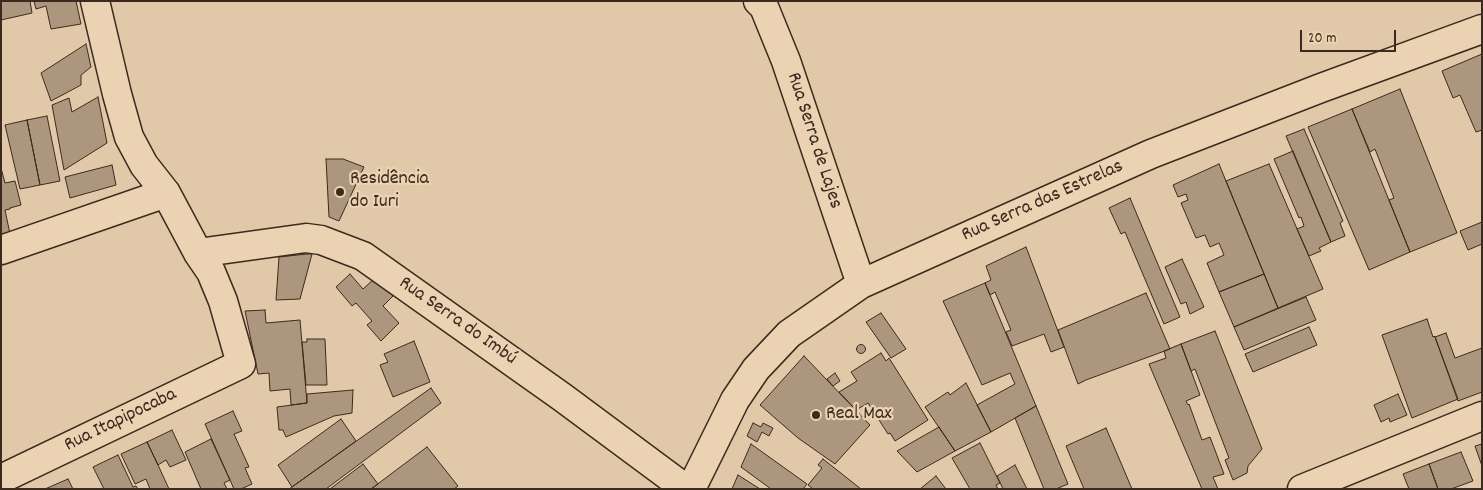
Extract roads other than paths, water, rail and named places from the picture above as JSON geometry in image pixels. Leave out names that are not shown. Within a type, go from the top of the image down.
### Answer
[{"type":"street","points":[[94,1],[129,137],[144,165],[166,194],[198,253]]},
{"type":"street","name":"Rua Serra de Lajes","points":[[766,3],[861,284]]},
{"type":"street","name":"Rua Serra das Estrelas","points":[[691,489],[735,400],[756,369],[789,334],[861,284],[1151,154],[1321,88],[1482,29]]},
{"type":"street","points":[[1,250],[166,194]]},
{"type":"street","name":"Rua Serra do Imbú","points":[[198,253],[306,238],[321,240],[363,256],[562,397],[686,489]]},
{"type":"street","name":"Rua Itapipocaba","points":[[1,479],[241,364],[223,301],[212,272],[198,253]]},
{"type":"street","points":[[1302,489],[1482,416]]},
{"type":"place","name":"Residência do Iuri","points":[[340,192]]},
{"type":"place","name":"Real Max","points":[[816,415]]}]
